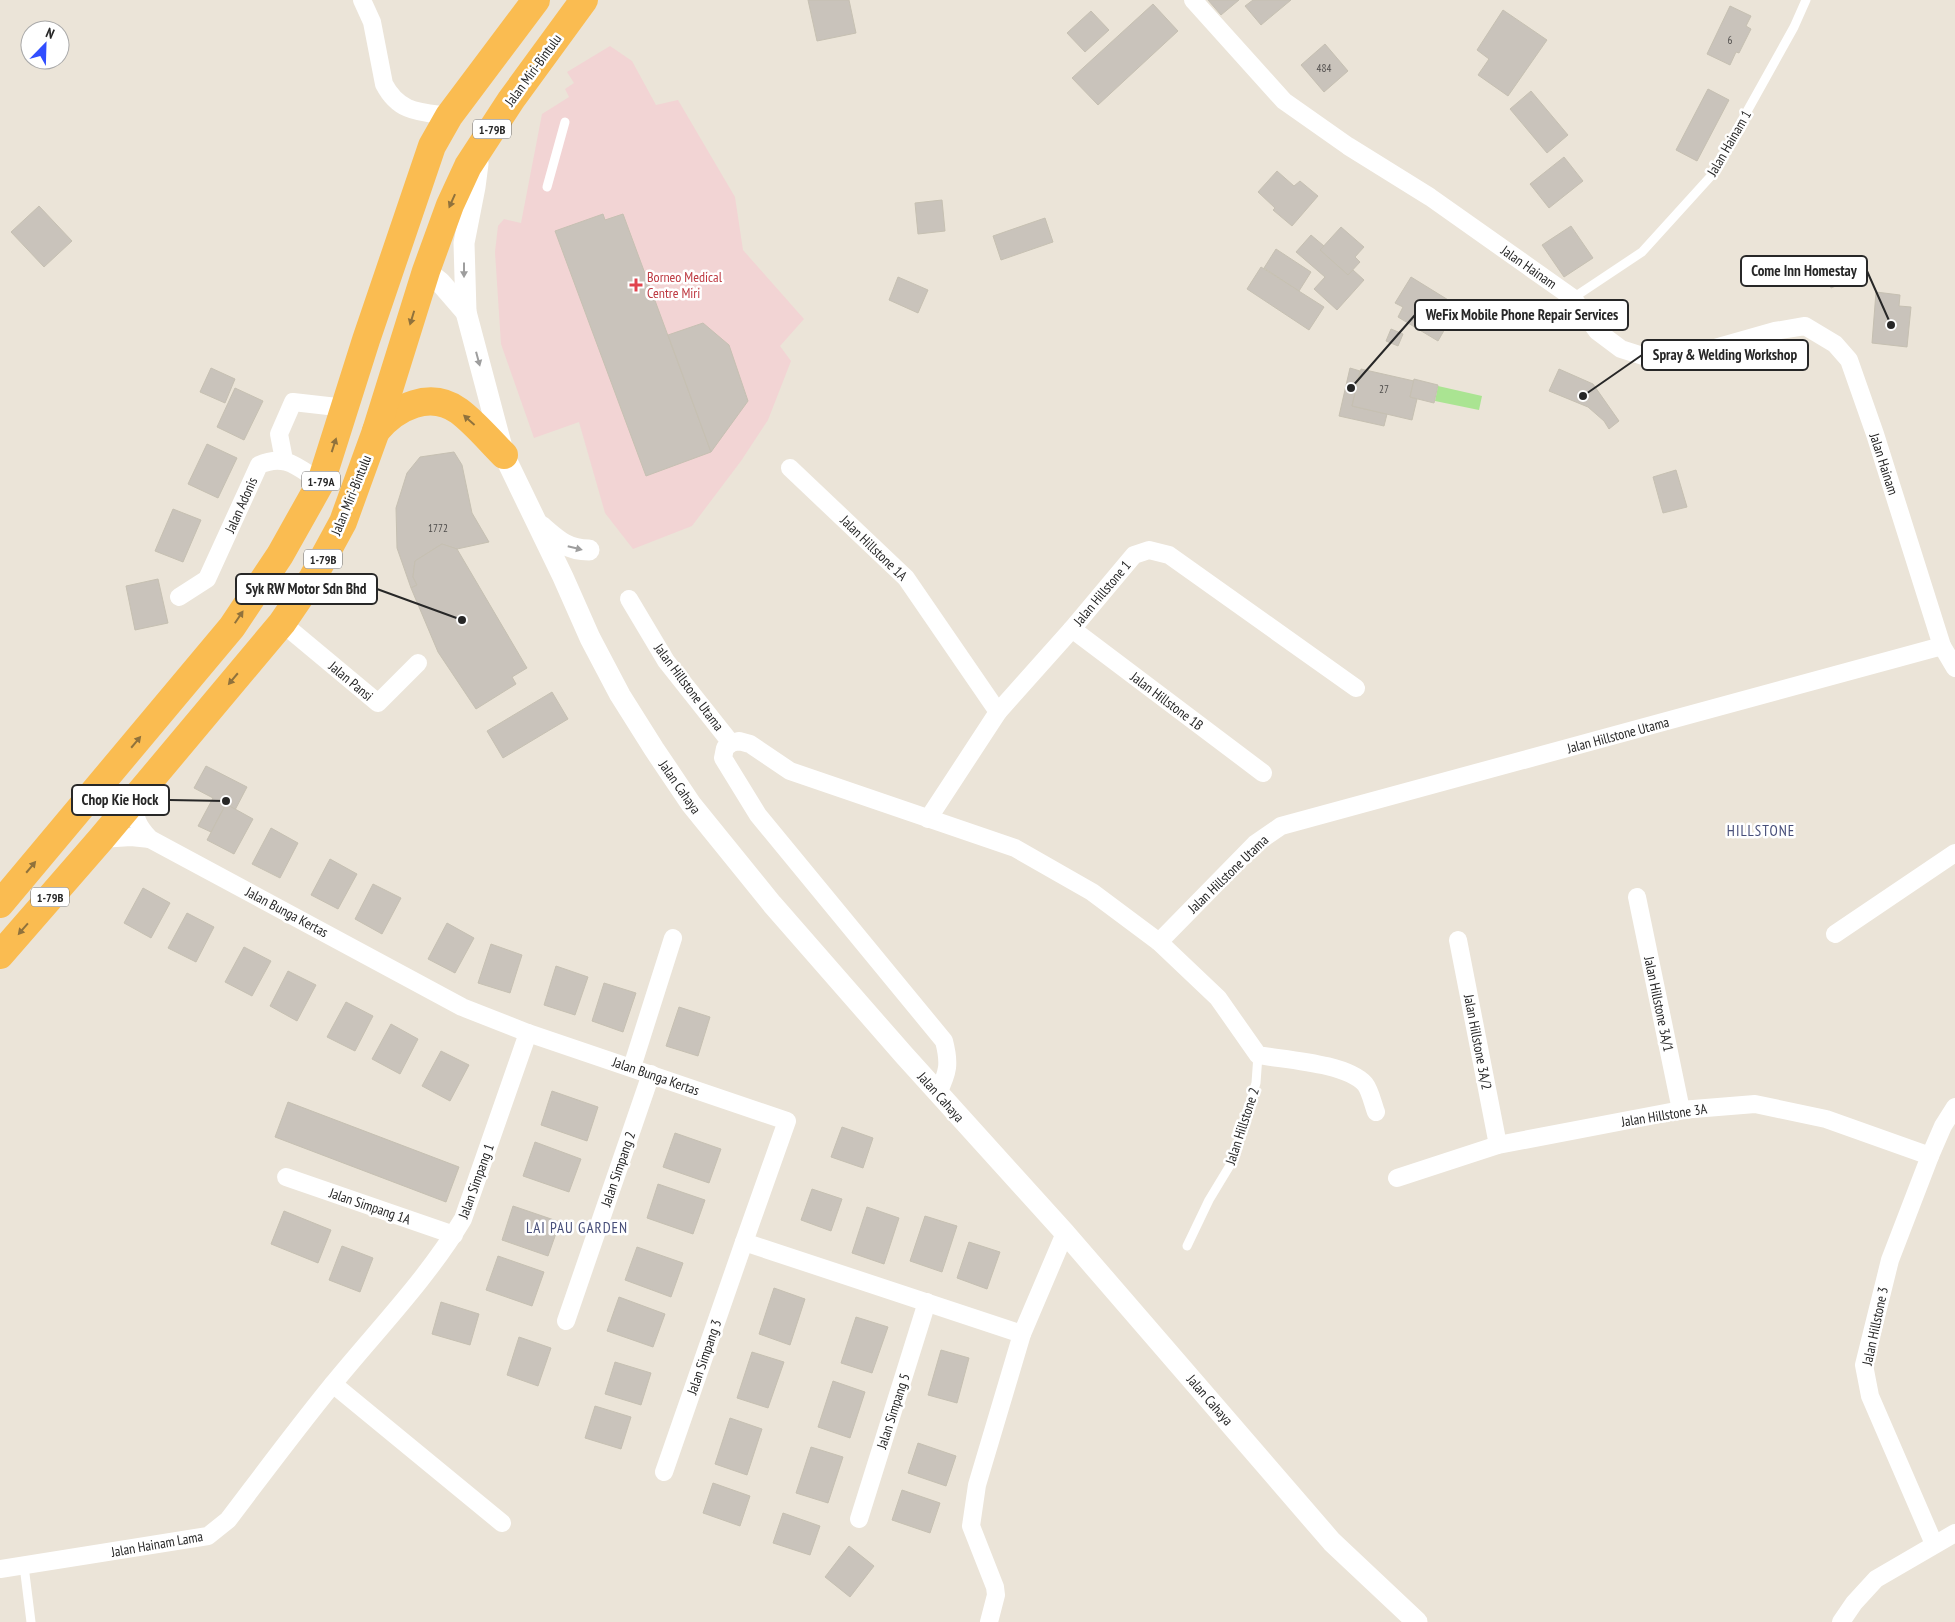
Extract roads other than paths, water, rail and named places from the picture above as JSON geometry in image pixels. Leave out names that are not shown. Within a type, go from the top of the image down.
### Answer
[{"type":"highway","name":"1-79A","points":[[0,904],[232,627],[280,555],[321,482],[366,340],[432,146],[449,116],[536,0]]},
{"type":"highway","name":"Jalan Miri-Bintulu","points":[[0,956],[282,623],[312,579],[343,522],[376,431],[426,271],[450,206],[468,166],[511,100],[584,0]]},
{"type":"highway","points":[[366,340],[404,282],[416,274],[426,271]]},
{"type":"highway","points":[[376,431],[391,415],[409,405],[429,402],[439,403],[458,410],[504,455]]},
{"type":"street","points":[[362,0],[372,22],[384,84],[388,93],[413,112],[449,116]]},
{"type":"street","name":"Jalan Hainam","points":[[1193,0],[1284,101],[1348,146],[1430,197],[1574,298],[1597,331],[1621,349],[1646,357],[1687,356],[1775,331],[1805,326],[1835,344],[1849,360],[1875,434],[1942,646]]},
{"type":"street","points":[[466,312],[464,243],[475,187],[478,164],[476,153]]},
{"type":"street","points":[[426,271],[440,282],[466,312]]},
{"type":"street","name":"Jalan Cahaya","points":[[466,312],[504,455],[563,577],[590,638],[620,695],[691,804],[772,904],[938,1093],[1065,1233],[1332,1542],[1411,1620]]},
{"type":"street","points":[[321,482],[284,460],[279,434],[293,402],[346,408]]},
{"type":"street","name":"Jalan Adonis","points":[[179,597],[208,579],[259,465],[272,459],[284,460]]},
{"type":"street","name":"Jalan Hillstone 1A","points":[[790,468],[906,578],[998,712]]},
{"type":"street","points":[[535,521],[566,545],[576,550],[589,550]]},
{"type":"street","name":"Jalan Hillstone 1","points":[[928,819],[998,712],[1072,629],[1134,555],[1149,550],[1169,555],[1356,688]]},
{"type":"street","name":"Jalan Hillstone Utama","points":[[629,599],[666,661],[731,743],[739,740],[750,744],[790,771],[1015,848],[1092,892],[1158,942],[1255,844],[1281,826],[1942,646]]},
{"type":"street","name":"Jalan Pansi","points":[[282,623],[378,703],[418,663]]},
{"type":"street","name":"Jalan Hillstone 1B","points":[[1072,629],[1263,773]]},
{"type":"street","points":[[1942,646],[1955,668]]},
{"type":"street","points":[[731,743],[725,748],[723,758],[758,815],[944,1042],[949,1060],[947,1075],[938,1093]]},
{"type":"street","name":"Jalan Bunga Kertas","points":[[134,799],[135,818],[141,829],[150,839],[462,1007],[528,1033],[787,1121],[744,1242]]},
{"type":"street","name":"Jalan Bunga Kertas","points":[[101,839],[130,837],[150,839]]},
{"type":"street","points":[[1835,934],[1955,853]]},
{"type":"street","name":"Jalan Hillstone 3A/1","points":[[1637,897],[1681,1110]]},
{"type":"street","points":[[632,1067],[673,938]]},
{"type":"street","name":"Jalan Hillstone 3A/2","points":[[1458,940],[1498,1145]]},
{"type":"street","points":[[1158,942],[1218,998],[1258,1055],[1337,1068],[1353,1074],[1366,1084],[1376,1112]]},
{"type":"street","name":"Jalan Simpang 1","points":[[333,1384],[394,1313],[454,1235],[463,1219],[528,1033]]},
{"type":"street","name":"Jalan Simpang 2","points":[[566,1321],[651,1074]]},
{"type":"street","name":"Jalan Hillstone 3A","points":[[1397,1178],[1498,1145],[1681,1110],[1755,1104],[1826,1119],[1930,1156]]},
{"type":"street","name":"Jalan Hillstone 3","points":[[1934,1544],[1870,1396],[1864,1365],[1890,1260],[1930,1156],[1943,1126],[1955,1107]]},
{"type":"street","name":"Jalan Simpang 1A","points":[[286,1177],[454,1235]]},
{"type":"street","points":[[989,1622],[996,1595],[995,1587],[971,1526],[976,1484],[1022,1334],[1065,1233]]},
{"type":"street","points":[[744,1242],[1022,1334]]},
{"type":"street","name":"Jalan Simpang 3","points":[[664,1472],[744,1242]]},
{"type":"street","name":"Jalan Simpang 5","points":[[858,1519],[927,1302]]},
{"type":"street","points":[[333,1384],[502,1523]]},
{"type":"street","name":"Jalan Hainam Lama","points":[[0,1569],[208,1536],[228,1520],[333,1384]]},
{"type":"street","points":[[1841,1622],[1854,1603],[1876,1579],[1955,1533]]},
{"type":"lane","name":"Jalan Hainam 1","points":[[1574,298],[1642,252],[1711,176],[1794,27],[1806,0]]},
{"type":"lane","points":[[547,187],[565,122]]},
{"type":"lane","name":"Jalan Hillstone 2","points":[[1187,1246],[1209,1200],[1232,1162],[1256,1083],[1258,1055]]},
{"type":"lane","points":[[24,1566],[31,1622]]},
{"type":"place","name":"Borneo Medical Centre Miri","points":[[636,285]]},
{"type":"place","name":"Come Inn Homestay","points":[[1891,325]]},
{"type":"place","name":"WeFix Mobile Phone Repair Services","points":[[1351,388]]},
{"type":"place","name":"Spray & Welding Workshop","points":[[1583,396]]},
{"type":"place","name":"Syk RW Motor Sdn Bhd","points":[[462,620]]},
{"type":"place","name":"Chop Kie Hock","points":[[226,801]]},
{"type":"district","name":"HILLSTONE","points":[[1761,830]]},
{"type":"district","name":"LAI PAU GARDEN","points":[[577,1227]]}]
